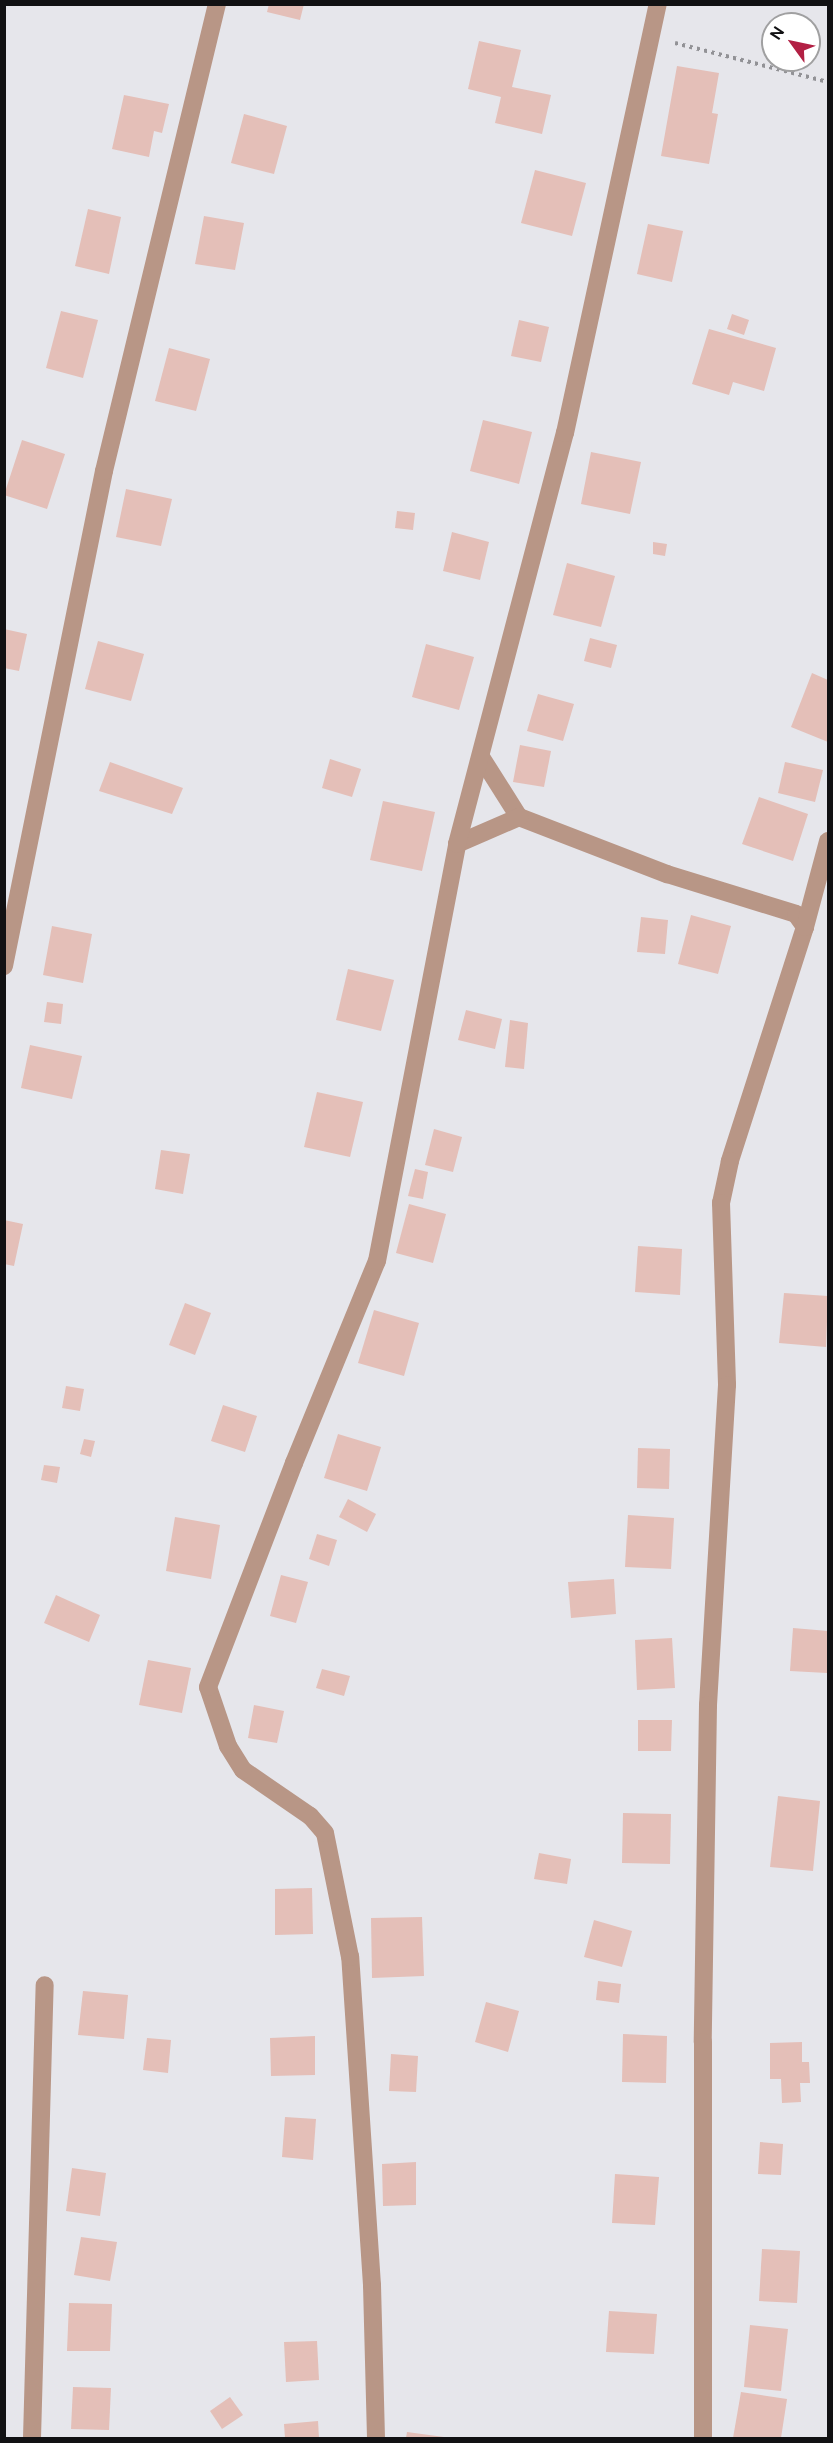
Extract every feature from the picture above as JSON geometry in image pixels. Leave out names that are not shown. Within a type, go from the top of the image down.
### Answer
[{"type":"street","points":[[4,966],[104,471],[217,4]]},
{"type":"street","points":[[376,2439],[372,2285],[350,1956],[325,1833],[310,1816],[243,1770],[228,1746],[208,1687],[294,1462],[377,1261],[458,844],[565,433],[658,4]]},
{"type":"street","points":[[481,757],[519,817],[667,874],[796,914],[805,927]]},
{"type":"street","points":[[458,844],[519,817]]},
{"type":"street","points":[[704,2439],[703,2042],[708,1705],[728,1385],[721,1203],[730,1161],[805,927],[828,841]]},
{"type":"street","points":[[32,2439],[45,1985]]},
{"type":"path","points":[[651,36],[828,82]]},
{"type":"building","points":[[269,4],[304,4],[300,20],[267,12]]},
{"type":"building","points":[[479,41],[521,50],[512,87],[551,95],[542,134],[495,123],[501,97],[468,89]]},
{"type":"building","points":[[677,66],[719,73],[712,113],[718,114],[709,164],[661,156]]},
{"type":"building","points":[[124,95],[169,104],[162,133],[154,131],[149,157],[112,149]]},
{"type":"building","points":[[244,114],[287,126],[274,174],[231,163]]},
{"type":"building","points":[[535,170],[586,183],[572,236],[521,223]]},
{"type":"building","points":[[88,209],[121,217],[109,274],[75,266]]},
{"type":"building","points":[[204,216],[244,223],[235,270],[195,264]]},
{"type":"building","points":[[648,224],[683,231],[672,282],[637,274]]},
{"type":"building","points":[[61,311],[98,320],[83,378],[46,368]]},
{"type":"building","points":[[732,314],[749,320],[744,335],[727,329]]},
{"type":"building","points":[[519,320],[549,327],[541,362],[511,356]]},
{"type":"building","points":[[709,329],[776,348],[764,391],[733,382],[729,395],[692,384]]},
{"type":"building","points":[[169,348],[210,359],[196,411],[155,401]]},
{"type":"building","points":[[483,420],[532,432],[519,484],[470,471]]},
{"type":"building","points":[[22,440],[65,454],[47,509],[4,495]]},
{"type":"building","points":[[591,452],[641,462],[630,514],[581,504]]},
{"type":"building","points":[[126,489],[172,499],[161,546],[116,537]]},
{"type":"building","points":[[397,511],[415,513],[413,530],[395,528]]},
{"type":"building","points":[[452,532],[489,542],[480,580],[443,571]]},
{"type":"building","points":[[653,542],[667,544],[665,556],[653,554]]},
{"type":"building","points":[[567,563],[615,576],[601,627],[553,615]]},
{"type":"building","points":[[4,629],[27,634],[19,671],[4,668]]},
{"type":"building","points":[[590,638],[617,645],[611,668],[584,661]]},
{"type":"building","points":[[98,641],[144,654],[131,701],[85,689]]},
{"type":"building","points":[[426,644],[474,657],[459,710],[412,697]]},
{"type":"building","points":[[812,673],[828,680],[828,742],[791,727]]},
{"type":"building","points":[[538,694],[574,704],[563,741],[527,731]]},
{"type":"building","points":[[520,745],[551,751],[544,787],[513,782]]},
{"type":"building","points":[[330,759],[361,769],[352,797],[322,788]]},
{"type":"building","points":[[110,762],[183,788],[172,814],[99,791]]},
{"type":"building","points":[[785,762],[823,770],[815,802],[778,793]]},
{"type":"building","points":[[759,797],[808,814],[793,861],[742,844]]},
{"type":"building","points":[[383,801],[435,812],[422,871],[370,860]]},
{"type":"building","points":[[691,915],[731,926],[718,974],[678,964]]},
{"type":"building","points":[[641,917],[668,920],[665,954],[637,952]]},
{"type":"building","points":[[52,926],[92,934],[83,983],[43,975]]},
{"type":"building","points":[[348,969],[394,980],[381,1031],[336,1020]]},
{"type":"building","points":[[47,1002],[63,1004],[61,1024],[44,1022]]},
{"type":"building","points":[[466,1010],[502,1019],[495,1049],[458,1040]]},
{"type":"building","points":[[510,1020],[528,1023],[524,1069],[505,1067]]},
{"type":"building","points":[[30,1045],[82,1056],[72,1099],[21,1088]]},
{"type":"building","points":[[317,1092],[363,1102],[350,1157],[304,1147]]},
{"type":"building","points":[[434,1129],[462,1137],[453,1172],[425,1165]]},
{"type":"building","points":[[161,1150],[190,1154],[183,1194],[155,1189]]},
{"type":"building","points":[[415,1169],[428,1172],[423,1199],[408,1196]]},
{"type":"building","points":[[409,1204],[446,1214],[433,1263],[396,1253]]},
{"type":"building","points":[[4,1220],[23,1224],[14,1266],[4,1264]]},
{"type":"building","points":[[638,1246],[682,1249],[680,1295],[635,1292]]},
{"type":"building","points":[[784,1293],[828,1296],[826,1347],[779,1343]]},
{"type":"building","points":[[185,1303],[211,1313],[195,1355],[169,1345]]},
{"type":"building","points":[[374,1310],[419,1323],[404,1376],[358,1363]]},
{"type":"building","points":[[66,1386],[84,1389],[80,1411],[62,1408]]},
{"type":"building","points":[[223,1405],[257,1416],[245,1452],[211,1441]]},
{"type":"building","points":[[338,1434],[381,1447],[367,1491],[324,1478]]},
{"type":"building","points":[[84,1439],[95,1441],[91,1457],[80,1454]]},
{"type":"building","points":[[638,1448],[670,1449],[669,1489],[637,1488]]},
{"type":"building","points":[[44,1465],[60,1467],[57,1483],[41,1480]]},
{"type":"building","points":[[348,1499],[376,1514],[367,1532],[339,1517]]},
{"type":"building","points":[[628,1515],[674,1518],[671,1569],[625,1567]]},
{"type":"building","points":[[175,1517],[220,1525],[211,1579],[166,1571]]},
{"type":"building","points":[[317,1534],[337,1540],[329,1566],[309,1559]]},
{"type":"building","points":[[281,1575],[308,1582],[296,1623],[270,1616]]},
{"type":"building","points":[[614,1579],[616,1614],[571,1618],[568,1582]]},
{"type":"building","points":[[56,1595],[100,1615],[89,1642],[44,1623]]},
{"type":"building","points":[[793,1628],[828,1631],[827,1673],[790,1671]]},
{"type":"building","points":[[672,1638],[675,1688],[637,1690],[635,1640]]},
{"type":"building","points":[[148,1660],[191,1668],[182,1713],[139,1705]]},
{"type":"building","points":[[322,1669],[350,1676],[344,1696],[316,1688]]},
{"type":"building","points":[[254,1705],[284,1711],[277,1743],[248,1738]]},
{"type":"building","points":[[638,1720],[672,1720],[671,1751],[638,1751]]},
{"type":"building","points":[[778,1796],[820,1801],[813,1871],[770,1867]]},
{"type":"building","points":[[623,1813],[671,1814],[670,1864],[622,1863]]},
{"type":"building","points":[[539,1853],[571,1859],[567,1884],[534,1879]]},
{"type":"building","points":[[312,1888],[313,1934],[275,1935],[275,1889]]},
{"type":"building","points":[[422,1917],[424,1976],[372,1978],[371,1918]]},
{"type":"building","points":[[594,1920],[632,1931],[622,1967],[584,1957]]},
{"type":"building","points":[[598,1981],[621,1984],[619,2003],[596,2000]]},
{"type":"building","points":[[83,1991],[128,1995],[124,2039],[78,2035]]},
{"type":"building","points":[[486,2002],[519,2011],[508,2052],[475,2042]]},
{"type":"building","points":[[623,2034],[667,2036],[666,2083],[622,2082]]},
{"type":"building","points":[[315,2036],[315,2075],[271,2076],[270,2038]]},
{"type":"building","points":[[147,2038],[171,2040],[168,2073],[143,2070]]},
{"type":"building","points":[[802,2042],[802,2062],[809,2062],[810,2083],[800,2083],[801,2102],[782,2103],[781,2079],[770,2079],[770,2043]]},
{"type":"building","points":[[391,2054],[418,2056],[416,2092],[389,2091]]},
{"type":"building","points":[[285,2117],[316,2119],[313,2160],[282,2157]]},
{"type":"building","points":[[760,2142],[783,2144],[781,2175],[758,2174]]},
{"type":"building","points":[[416,2162],[416,2205],[383,2206],[382,2164]]},
{"type":"building","points":[[72,2168],[106,2173],[100,2216],[66,2211]]},
{"type":"building","points":[[615,2174],[659,2177],[655,2225],[612,2223]]},
{"type":"building","points":[[81,2237],[117,2242],[110,2281],[74,2275]]},
{"type":"building","points":[[762,2249],[800,2251],[797,2303],[759,2301]]},
{"type":"building","points":[[69,2303],[112,2304],[110,2351],[67,2351]]},
{"type":"building","points":[[609,2311],[657,2314],[654,2354],[606,2352]]},
{"type":"building","points":[[750,2325],[788,2329],[781,2391],[744,2387]]},
{"type":"building","points":[[317,2341],[319,2380],[286,2382],[284,2342]]},
{"type":"building","points":[[73,2387],[111,2388],[109,2430],[71,2429]]},
{"type":"building","points":[[741,2392],[787,2399],[781,2438],[733,2438]]},
{"type":"building","points":[[230,2397],[243,2415],[222,2429],[210,2411]]},
{"type":"building","points":[[318,2421],[319,2438],[285,2438],[284,2424]]},
{"type":"building","points":[[407,2432],[444,2437],[444,2438],[406,2438]]}]
